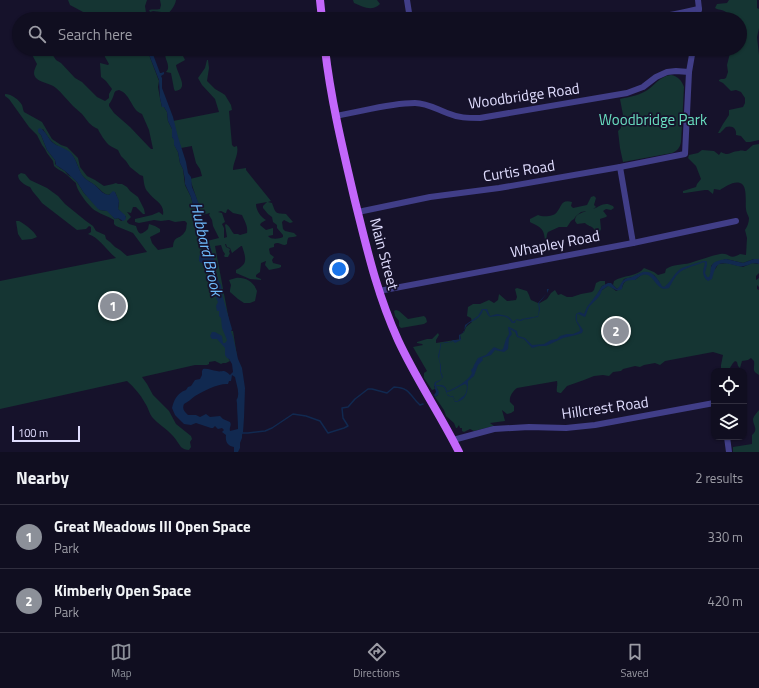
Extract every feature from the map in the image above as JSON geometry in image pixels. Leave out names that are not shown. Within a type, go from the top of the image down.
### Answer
[{"type":"main road","points":[[320,0],[321,12]]},
{"type":"main road","name":"Main Street","points":[[326,56],[335,116],[371,265],[379,291],[403,352],[459,452]]},
{"type":"street","points":[[407,0],[409,12]]},
{"type":"street","points":[[698,0],[698,12]]},
{"type":"street","points":[[684,12],[699,9]]},
{"type":"street","points":[[689,72],[692,56]]},
{"type":"street","name":"Woodbridge Road","points":[[335,116],[395,105],[415,103],[428,105],[445,113],[463,118],[480,118],[627,93],[643,87],[656,77],[667,72],[689,72]]},
{"type":"street","name":"Curtis Road","points":[[358,212],[430,197],[499,188],[685,154],[689,72]]},
{"type":"street","points":[[620,167],[633,243]]},
{"type":"street","name":"Whapley Road","points":[[379,291],[633,243],[736,221]]},
{"type":"street","name":"Hillcrest Road","points":[[453,440],[494,429],[529,427],[566,428],[595,425],[711,404]]},
{"type":"street","points":[[727,440],[729,452]]},
{"type":"green space","points":[[68,0],[147,0],[145,6],[146,12],[83,12],[70,5]]},
{"type":"green space","points":[[160,0],[176,0],[169,12],[150,12],[149,10],[160,9]]},
{"type":"green space","points":[[353,0],[377,0],[380,4],[374,8],[367,8],[354,3]]},
{"type":"green space","points":[[729,0],[757,0],[757,8],[759,9],[759,28],[757,37],[759,55],[759,140],[750,142],[746,142],[741,136],[736,135],[735,129],[732,127],[728,126],[718,133],[729,115],[729,110],[743,107],[745,103],[745,98],[741,92],[736,90],[731,91],[719,81],[726,78],[729,56],[747,56],[747,12],[726,12],[715,8],[717,4],[727,3]]},
{"type":"green space","points":[[33,56],[53,56],[75,78],[82,82],[97,97],[105,101],[109,98],[109,94],[112,89],[101,77],[100,63],[109,64],[105,56],[150,56],[159,81],[158,87],[162,107],[164,107],[167,112],[168,121],[172,129],[172,137],[174,139],[174,144],[183,169],[185,185],[193,205],[196,207],[196,230],[203,242],[219,238],[209,215],[210,213],[202,215],[190,179],[202,176],[196,163],[192,146],[181,148],[173,121],[219,112],[215,99],[202,85],[198,78],[205,68],[208,60],[209,68],[207,81],[215,89],[225,95],[231,105],[232,110],[229,111],[232,145],[234,147],[237,146],[237,155],[233,170],[246,168],[246,170],[271,201],[268,202],[272,203],[275,211],[286,214],[293,222],[290,223],[284,220],[282,222],[283,229],[294,233],[297,236],[288,238],[287,244],[285,245],[275,243],[274,247],[269,249],[270,254],[274,257],[272,260],[273,263],[281,265],[281,267],[269,270],[265,265],[266,261],[261,263],[260,272],[256,275],[256,277],[261,280],[250,279],[236,273],[236,270],[245,262],[242,246],[232,253],[230,248],[225,244],[226,247],[230,249],[230,253],[228,257],[225,257],[221,245],[215,246],[237,356],[228,358],[230,361],[226,363],[221,364],[215,361],[209,362],[207,365],[195,365],[142,377],[153,395],[169,411],[176,424],[191,436],[191,447],[189,450],[181,447],[171,433],[152,417],[141,397],[127,381],[0,409],[0,281],[116,258],[96,238],[88,234],[91,232],[91,227],[89,226],[86,229],[77,230],[42,203],[30,187],[20,181],[18,175],[21,173],[25,174],[30,180],[47,188],[58,196],[65,204],[93,226],[96,231],[105,235],[106,239],[127,256],[147,252],[133,233],[116,226],[114,224],[114,220],[93,209],[87,203],[76,183],[54,166],[53,161],[37,135],[29,127],[5,94],[13,96],[17,99],[22,105],[24,112],[42,122],[52,139],[67,147],[78,158],[80,167],[87,176],[104,186],[116,183],[122,184],[138,197],[145,214],[143,214],[136,207],[133,207],[131,213],[127,212],[131,217],[127,222],[136,226],[140,234],[148,229],[149,224],[160,229],[160,232],[150,237],[152,243],[158,250],[173,247],[174,241],[185,232],[187,223],[185,221],[175,222],[169,220],[154,220],[139,223],[135,222],[135,219],[159,212],[163,215],[161,205],[146,189],[143,176],[130,167],[118,150],[108,144],[98,129],[91,124],[54,86],[36,78],[34,73],[37,64]],"holes":[[[119,90],[126,95],[135,109],[142,114],[149,130],[153,149],[151,149],[114,113],[109,106],[115,92]],[[43,129],[53,143],[68,151],[73,156],[81,174],[86,179],[108,195],[115,192],[119,202],[118,209],[126,217],[124,220],[121,221],[118,218],[115,219],[108,211],[100,210],[84,193],[77,182],[55,164],[55,160],[47,150],[39,133]],[[267,202],[263,208],[272,217],[273,222],[277,225],[277,228],[283,237],[275,239],[271,238],[268,236],[273,235],[273,228],[266,230],[260,225],[266,220],[259,214],[256,204]],[[228,209],[233,213],[242,215],[247,226],[247,233],[240,235],[234,234],[226,224],[227,237],[224,238],[224,228],[222,224],[225,222],[222,213],[218,212],[221,211],[226,213]]]},
{"type":"green space","points":[[165,56],[183,56],[185,60],[176,65],[182,81],[182,87],[179,90],[175,91],[171,73],[166,72],[168,66]]},
{"type":"green space","name":"Woodbridge Park","points":[[671,75],[676,76],[684,87],[681,142],[679,148],[672,153],[623,162],[618,131],[621,128],[621,117],[623,115],[620,99],[648,90],[663,77]]},
{"type":"green space","points":[[759,144],[759,259],[754,259],[743,263],[726,259],[713,264],[711,266],[711,272],[718,264],[727,263],[743,267],[752,263],[759,264],[759,273],[756,276],[756,280],[759,278],[759,287],[757,285],[757,289],[759,290],[759,375],[754,370],[754,361],[751,358],[742,361],[740,368],[735,361],[730,368],[721,368],[723,355],[713,352],[665,361],[660,365],[655,363],[640,367],[635,366],[613,372],[609,376],[594,376],[567,386],[561,393],[557,392],[557,381],[517,388],[510,398],[510,402],[514,406],[514,411],[507,414],[502,410],[505,421],[490,423],[494,426],[474,431],[470,429],[464,432],[459,425],[456,428],[454,423],[446,416],[444,410],[435,397],[438,395],[438,390],[434,385],[435,389],[432,390],[424,378],[424,373],[427,371],[413,347],[423,345],[417,342],[432,339],[438,333],[439,335],[436,343],[461,339],[460,335],[472,322],[471,318],[467,316],[468,307],[473,304],[480,304],[489,300],[494,303],[498,300],[499,294],[507,301],[516,300],[517,297],[515,289],[517,288],[527,291],[531,300],[538,304],[547,299],[555,290],[558,295],[561,294],[567,297],[592,292],[596,283],[600,281],[605,281],[605,285],[602,286],[598,293],[609,285],[616,291],[622,288],[626,280],[635,280],[643,274],[649,275],[660,283],[654,275],[641,273],[624,279],[620,287],[617,289],[613,285],[614,281],[638,273],[644,268],[658,275],[665,273],[666,269],[672,266],[690,263],[716,255],[726,254],[734,257],[740,254],[746,255],[747,238],[745,230],[749,222],[749,218],[746,210],[743,184],[735,183],[720,190],[714,189],[713,194],[708,190],[685,193],[683,193],[683,191],[696,187],[701,179],[696,166],[688,158],[689,155],[698,153],[702,150],[714,151],[719,155],[721,152],[728,154],[736,151],[746,151],[753,145]]},
{"type":"green space","points":[[594,196],[596,198],[594,205],[596,207],[593,209],[605,204],[613,206],[614,208],[603,211],[607,216],[600,219],[601,229],[599,233],[585,223],[577,224],[575,221],[577,216],[586,211],[581,212],[576,216],[567,227],[559,227],[548,232],[546,241],[541,228],[530,222],[530,219],[538,215],[548,216],[555,214],[566,201],[572,202],[571,206],[573,208],[587,205],[591,197]]},
{"type":"green space","points":[[16,221],[19,221],[27,226],[37,237],[22,240],[18,234]]},
{"type":"green space","points":[[236,278],[246,279],[254,285],[257,291],[255,301],[244,303],[230,292],[231,285],[229,280]]},
{"type":"green space","points":[[396,310],[408,319],[424,316],[427,322],[424,324],[401,328],[399,326],[399,321],[395,316],[394,311]]},
{"type":"green space","points":[[759,410],[759,452],[733,452],[733,447],[752,444],[752,435],[755,431],[753,419]]},
{"type":"water","name":"Hubbard Brook","points":[[150,56],[154,56],[160,73],[164,72],[161,76],[162,88],[173,117],[188,173],[191,177],[192,187],[200,206],[198,212],[204,222],[216,265],[216,269],[213,271],[217,273],[217,278],[221,285],[223,298],[232,329],[231,332],[242,368],[245,388],[244,418],[242,438],[238,452],[234,452],[234,447],[227,443],[226,435],[222,432],[224,430],[222,428],[218,429],[215,426],[211,428],[196,423],[191,425],[184,424],[175,415],[172,408],[178,395],[191,386],[195,380],[200,379],[203,369],[224,371],[230,375],[233,372],[232,364],[225,355],[225,348],[217,339],[212,339],[210,336],[212,332],[215,332],[222,336],[223,343],[227,340],[222,328],[219,311],[217,311],[216,306],[218,302],[215,289],[212,284],[213,280],[209,263],[201,263],[199,261],[201,253],[206,254],[202,240],[196,230],[196,207],[193,205],[185,184],[183,169],[178,152],[174,145],[172,129],[168,121],[167,112],[164,107],[162,107],[159,80]],"holes":[[[232,375],[235,377],[238,391],[238,429],[230,431],[230,422],[220,416],[210,417],[206,414],[200,417],[196,415],[188,415],[183,409],[184,404],[195,396],[216,386],[228,384],[229,381],[231,381]]]},
{"type":"water","points":[[40,128],[52,142],[71,153],[85,179],[105,194],[109,195],[113,191],[115,192],[119,201],[118,209],[125,215],[125,220],[123,221],[118,218],[115,219],[107,211],[98,209],[84,193],[77,182],[56,165],[55,160],[47,150],[41,135],[38,132],[38,129]]},
{"type":"water","points":[[726,259],[743,263],[754,259],[759,259],[759,264],[752,263],[747,266],[724,263],[718,264],[712,279],[708,281],[703,275],[704,262],[680,272],[669,288],[664,289],[646,274],[641,275],[635,280],[626,281],[620,290],[616,290],[608,286],[602,290],[589,307],[585,317],[577,314],[577,321],[583,330],[582,333],[563,338],[546,346],[532,348],[524,339],[517,337],[515,332],[510,329],[512,334],[509,338],[508,349],[504,352],[495,350],[491,355],[482,358],[483,360],[478,365],[474,376],[468,381],[466,395],[459,401],[455,402],[453,397],[448,396],[447,394],[445,388],[444,387],[436,386],[439,392],[435,397],[434,395],[436,392],[434,385],[435,382],[442,378],[438,356],[440,344],[446,342],[448,343],[441,344],[439,358],[443,377],[440,381],[436,383],[436,385],[444,386],[447,391],[458,386],[470,376],[472,373],[471,370],[478,358],[486,355],[494,347],[501,350],[503,349],[509,334],[508,327],[517,331],[518,336],[525,338],[532,345],[544,344],[551,340],[557,339],[560,336],[573,334],[580,331],[576,322],[576,314],[580,312],[584,314],[587,307],[602,286],[608,283],[611,283],[617,289],[625,279],[642,272],[649,272],[664,287],[679,270],[703,261],[707,262],[705,273],[707,277],[709,277],[713,263],[717,261]],"holes":[[[465,384],[467,386],[466,393],[458,401],[455,401],[453,396],[450,396],[447,392]]]},
{"type":"water","points":[[547,293],[539,303],[540,309],[538,317],[521,321],[516,320],[515,323],[512,323],[505,317],[490,317],[486,311],[483,310],[479,317],[468,324],[464,330],[465,325],[478,316],[482,309],[487,309],[490,316],[497,314],[507,316],[513,322],[517,319],[520,320],[538,316],[538,303]]},
{"type":"water","points":[[462,333],[460,335],[461,340],[455,343],[453,341],[450,343],[453,340],[459,340],[459,335]]},
{"type":"waterway","points":[[241,433],[265,431],[293,414],[306,416],[320,421],[328,433],[344,428],[348,426],[343,418],[342,408],[348,407],[355,399],[368,389],[387,393],[394,387],[404,389],[407,390],[420,405],[423,404]]},
{"type":"place","name":"Great Meadows III Open Space","points":[[113,306]]},
{"type":"place","name":"Kimberly Open Space","points":[[616,331]]}]
